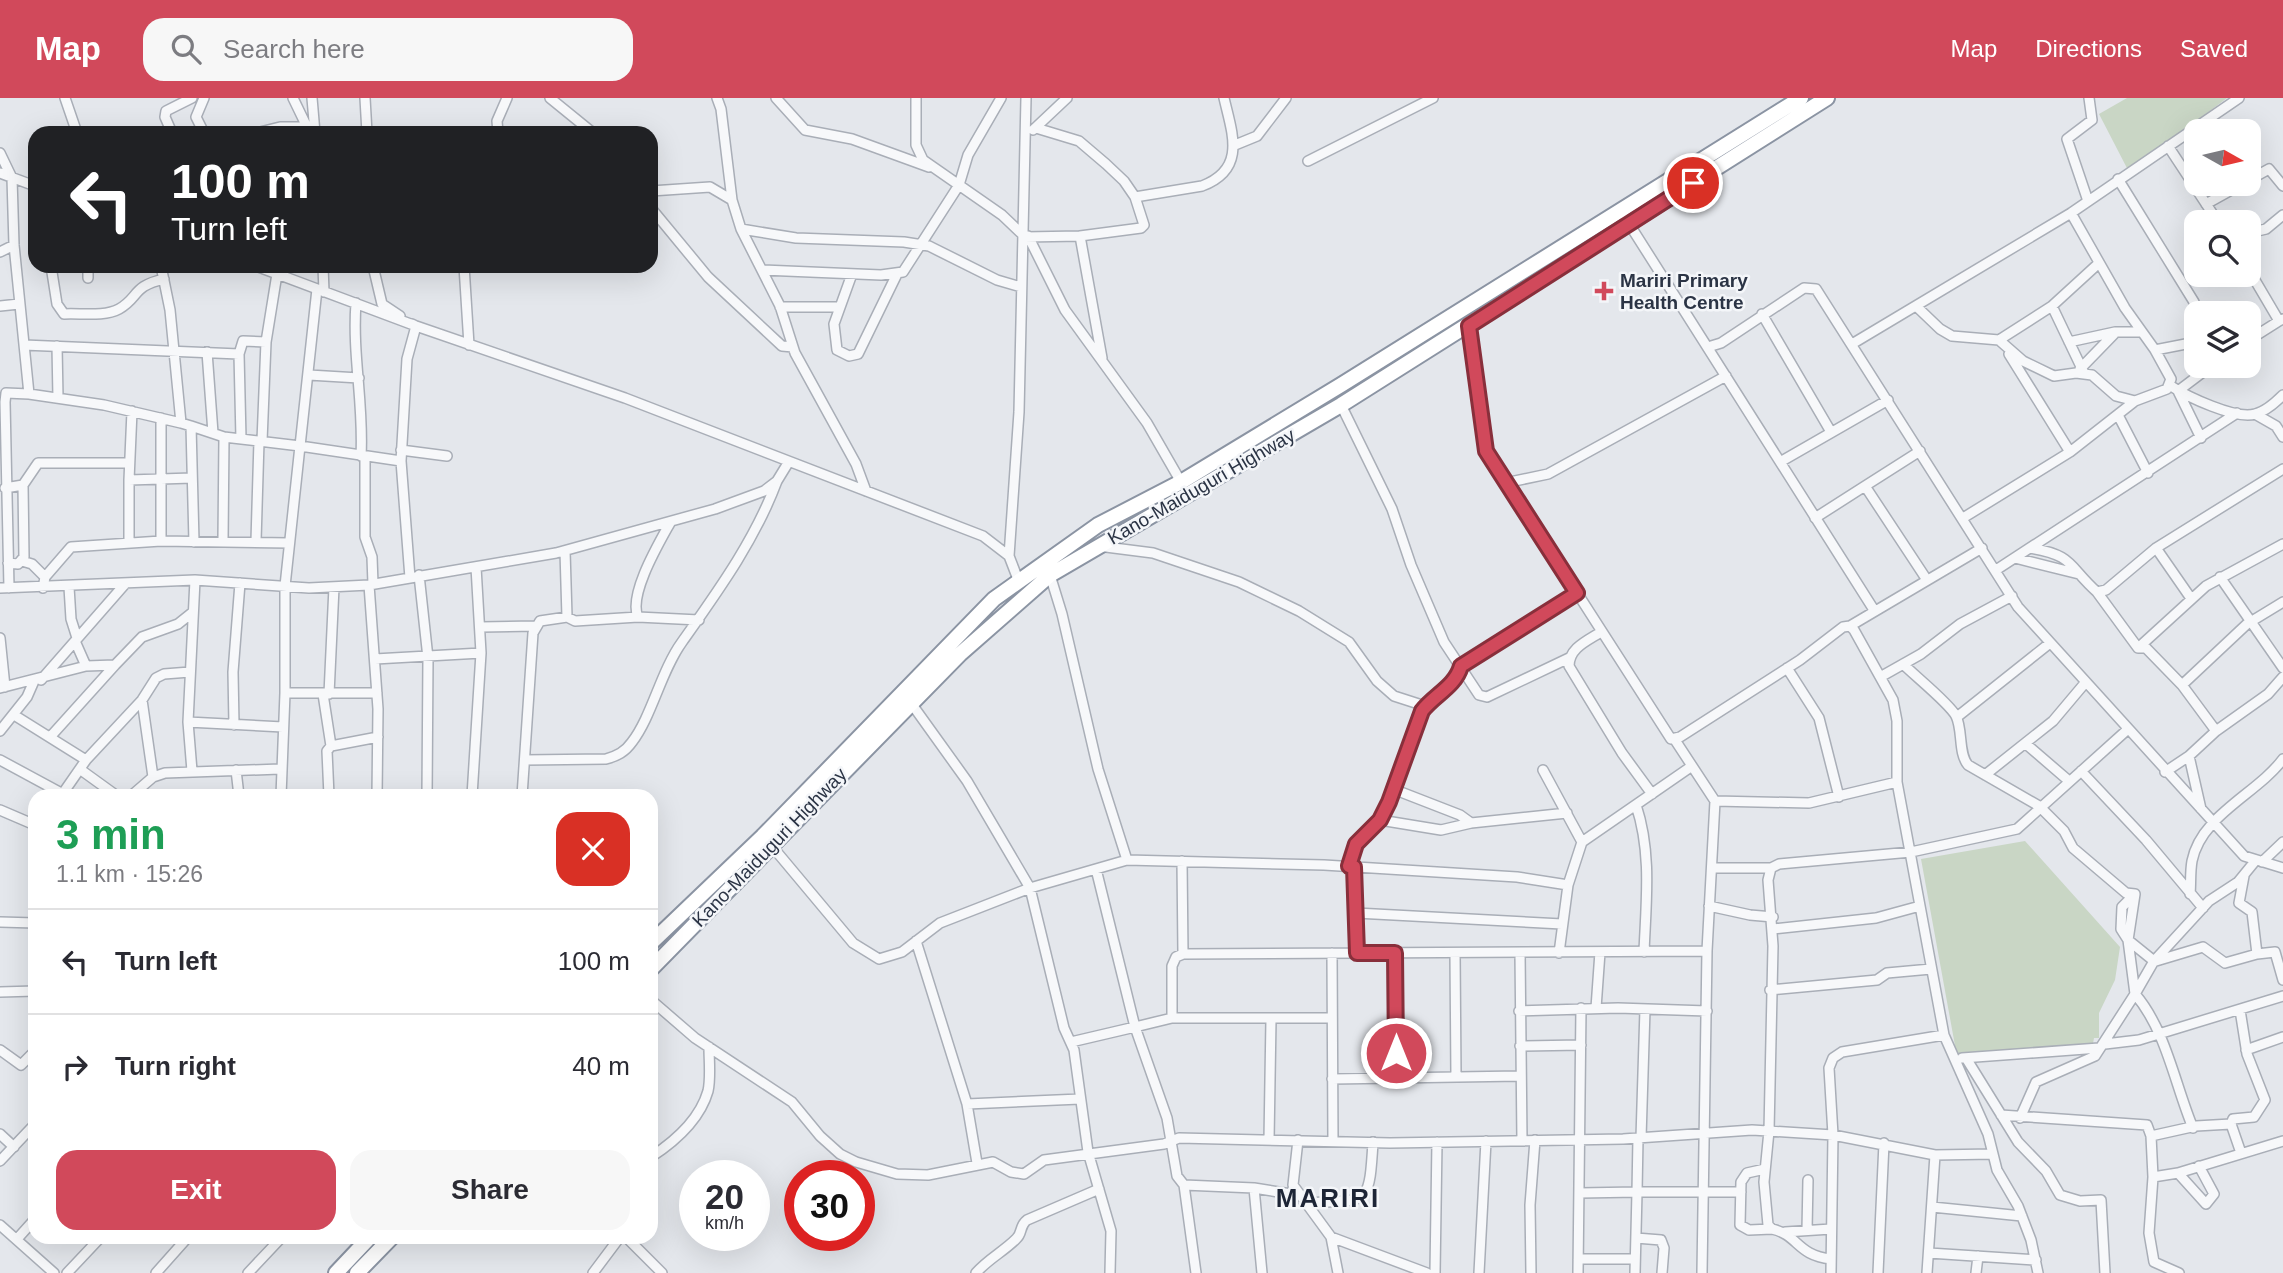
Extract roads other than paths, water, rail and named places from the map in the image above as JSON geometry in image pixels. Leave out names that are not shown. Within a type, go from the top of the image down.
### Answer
[{"type":"highway","name":"Kano-Maiduguri Highway","points":[[658,932],[762,836],[965,625],[994,599],[1098,525],[1181,482],[1341,385],[1801,98]]},
{"type":"highway","name":"Kano-Maiduguri Highway","points":[[658,962],[911,703],[1001,615],[1050,575],[1341,405],[1827,98]]},
{"type":"highway","points":[[336,1273],[363,1244]]},
{"type":"highway","points":[[357,1273],[384,1244]]},
{"type":"street","points":[[65,98],[75,126]]},
{"type":"street","points":[[200,126],[196,117],[204,98]]},
{"type":"street","points":[[293,98],[309,126]]},
{"type":"street","points":[[312,98],[312,126]]},
{"type":"street","points":[[365,98],[367,126]]},
{"type":"street","points":[[497,126],[506,98]]},
{"type":"street","points":[[551,98],[585,126]]},
{"type":"street","points":[[717,98],[723,120],[732,200],[741,229],[780,307],[793,347],[856,464],[866,491]]},
{"type":"street","points":[[776,98],[805,130],[852,139],[933,167]]},
{"type":"street","points":[[916,98],[916,145],[923,160],[1002,215],[1026,237],[1065,310],[1147,423],[1181,482]]},
{"type":"street","points":[[763,270],[852,274],[903,272],[923,245],[959,184],[968,155],[1001,98]]},
{"type":"street","points":[[1019,582],[1009,556],[1019,412],[1021,288],[1026,237],[1026,98]]},
{"type":"street","points":[[1026,136],[1067,98]]},
{"type":"street","points":[[1135,197],[1210,183],[1229,164],[1235,145],[1224,98]]},
{"type":"street","points":[[1235,145],[1257,136],[1286,98]]},
{"type":"street","points":[[1308,161],[1433,98]]},
{"type":"street","points":[[2088,201],[2067,139],[2092,120],[2089,98]]},
{"type":"street","points":[[1852,344],[2071,213],[2239,98]]},
{"type":"street","points":[[169,126],[165,117],[166,111],[185,99]]},
{"type":"street","points":[[1026,237],[1080,236],[1141,228],[1144,225],[1135,197],[1124,181],[1079,141],[1036,128]]},
{"type":"street","points":[[2168,146],[2210,210]]},
{"type":"street","points":[[0,153],[12,178],[14,245],[29,394]]},
{"type":"street","points":[[2261,173],[2269,169],[2283,186]]},
{"type":"street","points":[[0,173],[28,184]]},
{"type":"street","points":[[2118,179],[2193,301]]},
{"type":"street","points":[[658,191],[710,187],[732,200]]},
{"type":"street","points":[[2206,204],[2220,196]]},
{"type":"street","points":[[1620,209],[1874,610]]},
{"type":"street","points":[[2071,213],[2099,263],[2155,350],[2201,438]]},
{"type":"street","points":[[2261,230],[2283,215]]},
{"type":"street","points":[[658,216],[708,277],[782,345],[793,347]]},
{"type":"street","points":[[741,229],[796,238],[923,245],[1021,288]]},
{"type":"street","points":[[1080,236],[1103,362]]},
{"type":"street","points":[[0,252],[14,245]]},
{"type":"street","points":[[2002,343],[2052,306],[2099,263]]},
{"type":"street","points":[[52,273],[57,304],[64,314],[110,312],[122,307],[136,289],[164,279]]},
{"type":"street","points":[[88,273],[88,278]]},
{"type":"street","points":[[163,273],[186,424],[192,478],[194,542]]},
{"type":"street","points":[[281,789],[285,693],[285,586],[322,273]]},
{"type":"street","points":[[375,273],[382,304],[416,326]]},
{"type":"street","points":[[465,273],[470,345]]},
{"type":"street","points":[[256,541],[266,342],[277,274],[416,326],[625,398],[983,536],[1009,556]]},
{"type":"street","points":[[852,274],[834,324],[837,350],[842,356],[854,356],[871,333],[897,274]]},
{"type":"street","points":[[2260,287],[2281,320],[2261,332]]},
{"type":"street","points":[[1708,347],[1721,343],[1804,288],[1816,289],[2012,596],[2085,683],[2244,856],[2283,868]]},
{"type":"street","points":[[356,303],[354,336],[363,419],[365,537],[372,557],[377,789]]},
{"type":"street","points":[[0,306],[19,304]]},
{"type":"street","points":[[1916,306],[1952,336],[2002,343],[2035,369],[2054,376],[2081,371],[2100,380],[2116,396],[2135,401]]},
{"type":"street","points":[[2052,306],[2081,371]]},
{"type":"street","points":[[780,307],[839,307]]},
{"type":"street","points":[[1762,314],[1831,432]]},
{"type":"street","points":[[416,326],[407,359],[401,461],[414,576],[428,658],[427,789]]},
{"type":"street","points":[[1469,326],[1486,451],[1666,733],[1675,740],[1715,801],[1707,951],[1702,1273]]},
{"type":"street","points":[[2069,342],[2115,332],[2142,332]]},
{"type":"street","points":[[2081,371],[2115,332]]},
{"type":"street","points":[[241,439],[239,354],[243,341],[266,342]]},
{"type":"street","points":[[2002,343],[2070,452]]},
{"type":"street","points":[[2155,350],[2184,344]]},
{"type":"street","points":[[24,345],[239,354]]},
{"type":"street","points":[[57,346],[58,398]]},
{"type":"street","points":[[207,352],[213,433]]},
{"type":"street","points":[[309,375],[359,378]]},
{"type":"street","points":[[1505,483],[1548,474],[1726,376]]},
{"type":"street","points":[[1963,518],[2070,452],[2135,401],[2174,388],[2191,378]]},
{"type":"street","points":[[2174,388],[2237,413],[2255,414],[2279,426],[2283,437]]},
{"type":"street","points":[[401,461],[224,437],[186,424],[131,411],[58,398],[3,393],[8,563],[5,588],[195,580],[285,586],[371,584],[565,551],[670,523],[764,491],[778,481]]},
{"type":"street","points":[[2255,414],[2283,395]]},
{"type":"street","points":[[1780,462],[1888,400]]},
{"type":"street","points":[[1341,405],[1392,509],[1411,565],[1444,642],[1479,695],[1486,697],[1569,658],[1575,649],[1601,632]]},
{"type":"street","points":[[129,543],[131,411]]},
{"type":"street","points":[[1996,570],[2237,413]]},
{"type":"street","points":[[2118,415],[2148,473]]},
{"type":"street","points":[[161,418],[161,541]]},
{"type":"street","points":[[223,540],[224,437]]},
{"type":"street","points":[[401,450],[447,456]]},
{"type":"street","points":[[1815,517],[1920,451]]},
{"type":"street","points":[[22,561],[23,485],[38,463],[129,463]]},
{"type":"street","points":[[525,760],[606,759],[618,756],[633,742],[681,642],[699,620],[766,513],[788,463]]},
{"type":"street","points":[[2097,592],[2106,590],[2156,548],[2283,469]]},
{"type":"street","points":[[129,480],[192,478]]},
{"type":"street","points":[[5,488],[23,485]]},
{"type":"street","points":[[1865,486],[1927,580]]},
{"type":"street","points":[[638,617],[636,613],[639,592],[649,563],[670,523]]},
{"type":"street","points":[[43,588],[46,577],[71,548],[161,541],[289,543]]},
{"type":"street","points":[[2138,648],[2183,609],[2190,597],[2220,577],[2283,544]]},
{"type":"street","points":[[1096,546],[1153,553],[1239,582],[1299,611],[1349,642],[1377,681],[1394,696],[1425,706]]},
{"type":"street","points":[[1675,740],[1787,668],[1843,627],[1850,626],[1982,548]]},
{"type":"street","points":[[2030,548],[2060,554],[2074,564],[2138,648]]},
{"type":"street","points":[[2156,548],[2190,597]]},
{"type":"street","points":[[565,551],[567,617]]},
{"type":"street","points":[[2015,558],[2079,574]]},
{"type":"street","points":[[8,563],[22,561],[32,564],[46,577]]},
{"type":"street","points":[[472,789],[481,653],[476,567]]},
{"type":"street","points":[[1050,575],[1062,614],[1098,769],[1127,860]]},
{"type":"street","points":[[2220,577],[2283,668]]},
{"type":"street","points":[[192,771],[188,722],[195,580]]},
{"type":"street","points":[[234,725],[233,671],[240,583]]},
{"type":"street","points":[[0,731],[38,680],[125,584]]},
{"type":"street","points":[[331,746],[326,694],[334,586]]},
{"type":"street","points":[[69,587],[71,619],[86,666]]},
{"type":"street","points":[[1357,953],[1352,866],[1356,844],[1380,820],[1425,706],[1458,677],[1461,666],[1577,593]]},
{"type":"street","points":[[1882,676],[1959,624],[2012,596]]},
{"type":"street","points":[[2182,685],[2250,623],[2283,601]]},
{"type":"street","points":[[51,736],[142,637],[178,624],[192,612]]},
{"type":"street","points":[[523,789],[535,626],[540,621],[567,617],[575,621],[638,617],[699,620]]},
{"type":"street","points":[[481,627],[535,626]]},
{"type":"street","points":[[1850,626],[1882,676],[1893,700],[1897,721],[1897,782],[1944,1035],[1988,1134],[1997,1170],[2022,1216],[2038,1273]]},
{"type":"street","points":[[0,638],[3,687],[86,666],[115,665]]},
{"type":"street","points":[[1957,717],[2050,643]]},
{"type":"street","points":[[2138,648],[2146,648],[2182,685],[2216,731]]},
{"type":"street","points":[[375,659],[481,653]]},
{"type":"street","points":[[1569,658],[1569,666],[1622,753],[1651,794]]},
{"type":"street","points":[[1903,664],[1957,717],[1965,760],[1985,775],[2039,806],[2064,831],[2073,848],[2081,856],[2126,893],[2135,894],[2122,906],[2121,929],[2128,940],[2154,961]]},
{"type":"street","points":[[1787,668],[1819,718],[1839,797]]},
{"type":"street","points":[[67,789],[86,760],[142,700],[156,678],[164,674],[190,672]]},
{"type":"street","points":[[2165,772],[2268,694],[2283,677]]},
{"type":"street","points":[[1985,775],[2053,721],[2085,683]]},
{"type":"street","points":[[285,693],[377,693]]},
{"type":"street","points":[[142,700],[153,777]]},
{"type":"street","points":[[911,703],[967,782],[1030,888],[1064,1028],[1071,1042],[1088,1152],[1111,1231],[1110,1273]]},
{"type":"street","points":[[14,715],[86,760]]},
{"type":"street","points":[[188,722],[283,727]]},
{"type":"street","points":[[1712,868],[1771,869],[1779,864],[1804,864],[1911,852],[2007,833],[2017,829],[2039,806],[2127,730]]},
{"type":"street","points":[[329,789],[327,751],[331,746],[378,737]]},
{"type":"street","points":[[2026,744],[2068,781]]},
{"type":"street","points":[[2189,756],[2202,812]]},
{"type":"street","points":[[2190,894],[2192,860],[2212,823],[2271,775],[2283,760]]},
{"type":"street","points":[[0,761],[51,789]]},
{"type":"street","points":[[1559,953],[1568,885],[1582,842],[1692,766]]},
{"type":"street","points":[[139,789],[153,777],[192,771],[280,769]]},
{"type":"street","points":[[81,770],[107,789]]},
{"type":"street","points":[[236,770],[238,789]]},
{"type":"street","points":[[1543,770],[1582,842]]},
{"type":"street","points":[[2081,771],[2203,908]]},
{"type":"street","points":[[1715,801],[1809,803],[1897,782]]},
{"type":"street","points":[[1393,789],[1460,815],[1471,823]]},
{"type":"street","points":[[1636,805],[1643,827],[1647,871],[1644,951]]},
{"type":"street","points":[[0,810],[28,822]]},
{"type":"street","points":[[1380,820],[1441,830],[1471,823],[1567,813]]},
{"type":"street","points":[[2020,1118],[2036,1082],[2095,1056],[2154,961],[2203,908],[2283,842]]},
{"type":"street","points":[[771,845],[853,943],[866,954],[878,959],[902,952],[940,923],[1030,888],[1127,860],[1352,866],[1517,877],[1568,885]]},
{"type":"street","points":[[1182,861],[1183,954]]},
{"type":"street","points":[[1096,869],[1135,1027],[1167,1118],[1169,1142],[1177,1176],[1184,1185],[1196,1273]]},
{"type":"street","points":[[1771,869],[1768,880],[1773,917],[1769,1131],[1765,1168],[1768,1225],[1772,1229]]},
{"type":"street","points":[[2244,875],[2239,903],[2252,912],[2257,954]]},
{"type":"street","points":[[1709,906],[1773,917]]},
{"type":"street","points":[[1773,929],[1876,918],[1920,906]]},
{"type":"street","points":[[1356,913],[1562,924]]},
{"type":"street","points":[[0,922],[28,923]]},
{"type":"street","points":[[916,940],[967,1104],[976,1163]]},
{"type":"street","points":[[2128,940],[2135,994],[2144,1004],[2157,1033],[2193,1128]]},
{"type":"street","points":[[2154,961],[2203,947],[2225,963],[2275,952],[2283,980]]},
{"type":"street","points":[[1172,1018],[1172,966],[1176,957],[1183,954],[1707,951]]},
{"type":"street","points":[[1596,1008],[1600,952]]},
{"type":"street","points":[[1332,953],[1333,1141]]},
{"type":"street","points":[[1395,953],[1396,1078]]},
{"type":"street","points":[[1455,953],[1456,1077]]},
{"type":"street","points":[[1520,953],[1522,1141]]},
{"type":"street","points":[[1770,990],[1877,980],[1887,973],[1931,969]]},
{"type":"street","points":[[0,992],[28,991]]},
{"type":"street","points":[[1952,1057],[1966,1058],[2139,1041],[2157,1033],[2283,996]]},
{"type":"street","points":[[658,1006],[709,1047],[792,1102],[820,1136],[856,1162],[897,1174],[928,1175],[976,1163],[993,1162],[1024,1174],[1044,1160],[1179,1139],[1522,1141],[1769,1131],[1833,1135],[1935,1155],[1993,1154]]},
{"type":"street","points":[[1520,1011],[1596,1008],[1707,1011]]},
{"type":"street","points":[[1578,1273],[1581,1009]]},
{"type":"street","points":[[1635,1273],[1646,1009]]},
{"type":"street","points":[[2240,1010],[2246,1050],[2265,1100],[2254,1116],[2233,1119],[2231,1124],[2241,1153]]},
{"type":"street","points":[[1071,1042],[1172,1018],[1331,1018]]},
{"type":"street","points":[[1269,1140],[1271,1019]]},
{"type":"street","points":[[1831,1273],[1833,1135],[1829,1068],[1833,1058],[1842,1052],[1944,1035]]},
{"type":"street","points":[[2246,1050],[2283,1037]]},
{"type":"street","points":[[1520,1046],[1581,1045]]},
{"type":"street","points":[[658,1152],[678,1136],[698,1112],[708,1090],[709,1047]]},
{"type":"street","points":[[0,1050],[21,1065],[28,1058]]},
{"type":"street","points":[[1966,1058],[2018,1142],[2046,1171],[2060,1195],[2080,1201],[2101,1200],[2105,1273]]},
{"type":"street","points":[[1332,1079],[1520,1076]]},
{"type":"street","points":[[967,1104],[1080,1099]]},
{"type":"street","points":[[2001,1115],[2020,1118],[2077,1118],[2147,1125],[2151,1136],[2153,1177],[2149,1233],[2154,1262],[2179,1273]]},
{"type":"street","points":[[2151,1136],[2231,1124]]},
{"type":"street","points":[[0,1161],[28,1132]]},
{"type":"street","points":[[0,1135],[14,1147]]},
{"type":"street","points":[[1298,1140],[1293,1172],[1301,1199],[1331,1237],[1338,1273]]},
{"type":"street","points":[[1531,1273],[1530,1205],[1535,1140]]},
{"type":"street","points":[[1479,1273],[1486,1141]]},
{"type":"street","points":[[2153,1177],[2178,1173],[2283,1141]]},
{"type":"street","points":[[1184,1185],[1254,1188],[1301,1199],[1353,1200],[1364,1196],[1370,1187],[1373,1142]]},
{"type":"street","points":[[1435,1273],[1437,1142]]},
{"type":"street","points":[[1878,1273],[1884,1143]]},
{"type":"street","points":[[1927,1273],[1935,1155]]},
{"type":"street","points":[[2178,1173],[2206,1204],[2214,1194],[2199,1166]]},
{"type":"street","points":[[1765,1168],[1747,1173],[1741,1182],[1740,1225],[1749,1230],[1772,1229],[1786,1232],[1831,1229]]},
{"type":"street","points":[[1807,1230],[1808,1180]]},
{"type":"street","points":[[1254,1188],[1262,1273]]},
{"type":"street","points":[[976,1273],[989,1258],[1017,1239],[1021,1234],[1021,1225],[1027,1220],[1099,1189]]},
{"type":"street","points":[[1580,1192],[1741,1192]]},
{"type":"street","points":[[1932,1208],[2022,1216]]},
{"type":"street","points":[[0,1224],[54,1273]]},
{"type":"street","points":[[17,1239],[28,1227]]},
{"type":"street","points":[[1786,1232],[1812,1257],[1830,1259]]},
{"type":"street","points":[[1331,1237],[1427,1273]]},
{"type":"street","points":[[1636,1238],[1661,1240],[1664,1248],[1662,1273]]},
{"type":"street","points":[[67,1273],[94,1244]]},
{"type":"street","points":[[156,1273],[182,1244]]},
{"type":"street","points":[[248,1273],[275,1244]]},
{"type":"street","points":[[593,1273],[615,1244]]},
{"type":"street","points":[[633,1244],[662,1273]]},
{"type":"street","points":[[1929,1253],[2036,1260]]},
{"type":"street","points":[[1976,1273],[1978,1256]]},
{"type":"street","points":[[1578,1259],[1635,1259]]},
{"type":"place","name":"Mariri Primary Health Centre","points":[[1604,291]]},
{"type":"district","name":"MARIRI","points":[[1328,1198]]}]
